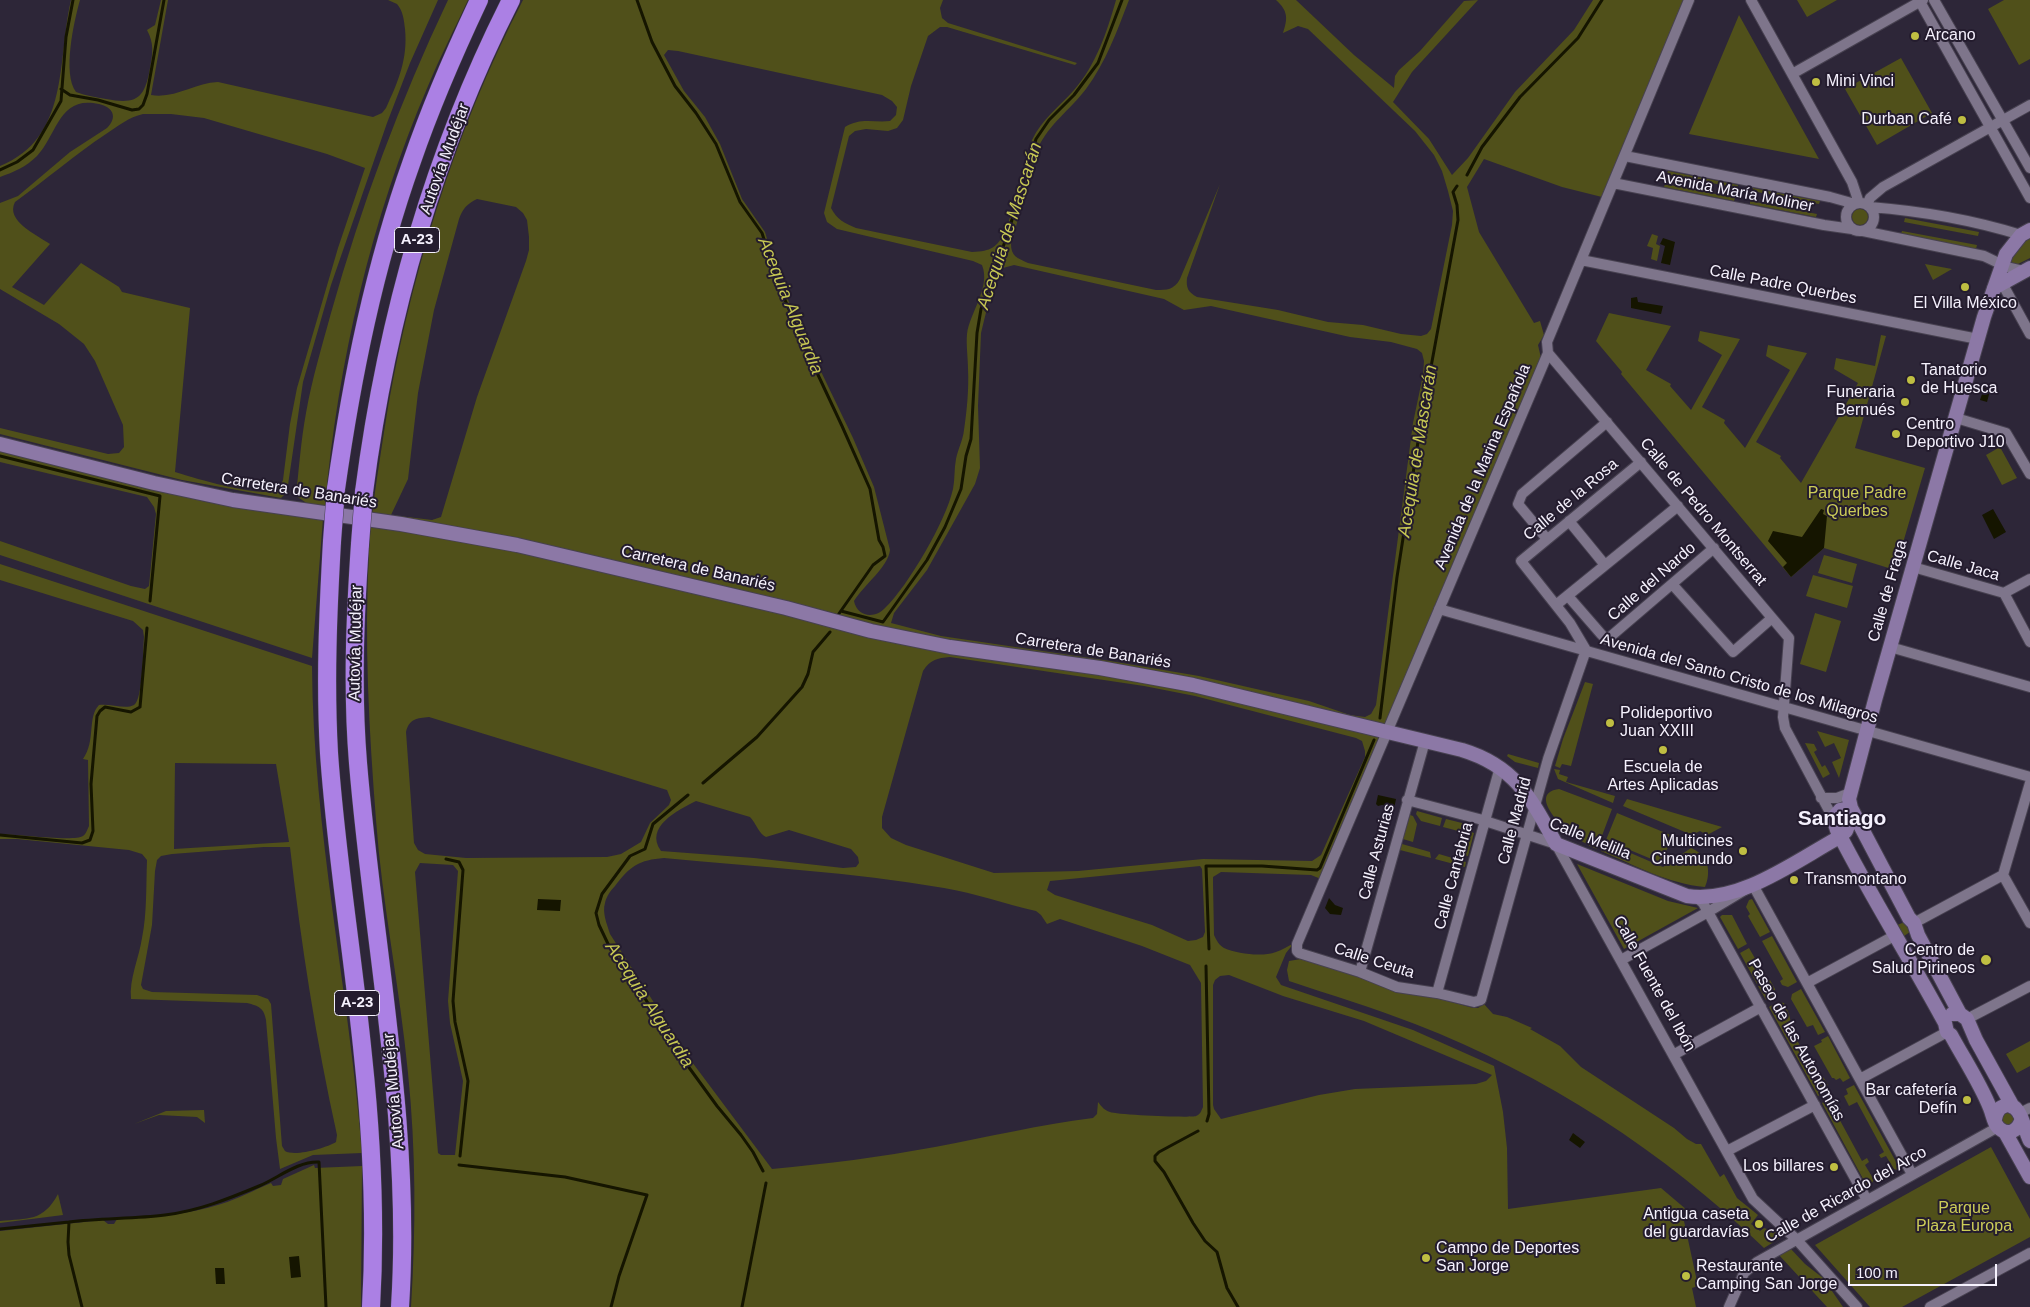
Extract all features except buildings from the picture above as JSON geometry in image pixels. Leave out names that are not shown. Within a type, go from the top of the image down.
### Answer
[{"type":"highway","name":"Autovía Mudéjar","points":[[371,1307],[374,1222],[371,1146],[363,1054],[329,754],[327,640],[336,489],[350,394],[382,255],[412,160],[437,95],[478,0]]},
{"type":"highway","name":"Autovía Mudéjar","points":[[400,1307],[402,1224],[397,1100],[363,814],[355,711],[354,650],[364,492],[378,400],[415,245],[455,128],[483,59],[511,0]]},
{"type":"street","name":"Avenida de la Marina Española","points":[[1296,944],[1548,353],[1547,342],[1689,0]]},
{"type":"street","points":[[1751,0],[1863,204],[1874,213],[1874,221],[1870,227],[1863,231]]},
{"type":"street","points":[[1792,74],[1921,0],[2030,198]]},
{"type":"street","points":[[1934,0],[2030,168]]},
{"type":"street","points":[[2027,269],[2002,264],[1984,256],[1852,229],[1847,223],[1846,215],[1849,208],[1863,204],[1883,187],[2030,106]]},
{"type":"street","name":"Avenida María Moliner","points":[[1625,156],[1863,204],[2025,232]]},
{"type":"street","name":"Avenida María Moliner","points":[[1613,183],[1852,229]]},
{"type":"street","name":"Calle de Fraga","points":[[1852,811],[1850,793],[1866,732],[1978,339],[1998,285],[2002,264],[2011,246],[2025,232]]},
{"type":"street","name":"Calle Padre Querbes","points":[[1581,260],[1978,339]]},
{"type":"street","points":[[2027,269],[1998,285],[2030,334]]},
{"type":"street","name":"Calle de Pedro Montserrat","points":[[1548,353],[1790,640],[1784,723],[1787,734],[1833,818]]},
{"type":"street","points":[[1956,418],[2006,433],[2030,474]]},
{"type":"street","points":[[1547,539],[1518,504],[1522,494],[1607,422]]},
{"type":"street","name":"Carretera de Banariés","points":[[0,444],[154,483],[233,500],[464,534],[950,647],[1100,668],[1193,685],[1387,732]]},
{"type":"street","name":"Calle de la Rosa","points":[[1556,605],[1521,561],[1641,462]]},
{"type":"street","points":[[1586,650],[1576,632],[1556,605],[1678,506]]},
{"type":"street","points":[[1569,521],[1605,565]]},
{"type":"street","name":"Calle del Nardo","points":[[1568,596],[1606,639],[1610,638],[1714,548]]},
{"type":"street","name":"Calle Jaca","points":[[1913,567],[2004,593]]},
{"type":"street","points":[[2030,579],[2004,593],[2030,642]]},
{"type":"street","points":[[1672,584],[1734,652],[1772,618]]},
{"type":"street","name":"Avenida del Santo Cristo de los Milagros","points":[[1439,609],[1866,732],[2030,777]]},
{"type":"street","points":[[1890,647],[2030,686]]},
{"type":"street","name":"Calle Madrid","points":[[1479,1002],[1558,727],[1586,650]]},
{"type":"street","name":"Calle Fuente del Ibón","points":[[1387,732],[1476,754],[1500,767],[1519,784],[1535,804],[1753,1199],[1797,1240],[1857,1307]]},
{"type":"street","name":"Calle Asturias","points":[[1360,972],[1425,741]]},
{"type":"street","name":"Calle Cantabria","points":[[1437,993],[1500,767]]},
{"type":"street","points":[[1913,924],[2003,875],[2030,783]]},
{"type":"street","points":[[1821,798],[1837,798],[1850,793]]},
{"type":"street","name":"Calle Melilla","points":[[1407,800],[1527,834],[1679,894],[1696,897],[1726,895],[1753,885],[1840,836]]},
{"type":"street","points":[[1852,811],[1840,810],[1833,818],[1840,836],[1988,1102],[1999,1126],[2030,1177]]},
{"type":"street","points":[[1840,836],[1848,826],[1852,811]]},
{"type":"street","points":[[1852,811],[1965,1019],[2021,1112],[2030,1141]]},
{"type":"street","points":[[2003,875],[2030,923]]},
{"type":"street","points":[[1620,960],[1753,885],[1912,1174]]},
{"type":"street","name":"Paseo de las Autonomías","points":[[1696,897],[1703,903],[1867,1200]]},
{"type":"street","points":[[1894,935],[1893,923],[1898,918],[1913,924]]},
{"type":"street","points":[[1807,983],[1894,935],[1907,940],[1913,936],[1913,924]]},
{"type":"street","name":"Calle Ceuta","points":[[1296,944],[1297,951],[1302,955],[1360,972],[1397,987],[1479,1002]]},
{"type":"street","points":[[1860,1079],[1948,1030],[1952,1014],[1965,1019],[2030,986]]},
{"type":"street","points":[[1674,1055],[1761,1007]]},
{"type":"street","points":[[1948,1030],[1963,1035],[1965,1019]]},
{"type":"street","points":[[1727,1151],[1814,1105]]},
{"type":"street","points":[[1999,1126],[1997,1111],[2000,1108],[2004,1106],[2021,1112]]},
{"type":"street","points":[[1999,1126],[2009,1132],[2017,1129],[2021,1112]]},
{"type":"street","name":"Calle de Ricardo del Arco","points":[[1729,1307],[1740,1279],[1750,1266],[1999,1126]]},
{"type":"street","points":[[1930,1307],[1946,1303],[2030,1252]]},
{"type":"green space","points":[[71,0],[80,0],[70,47],[70,73],[76,92],[117,101],[132,100],[142,93],[148,78],[152,53],[151,39],[147,30],[155,25],[161,0],[168,0],[151,95],[168,95],[218,82],[373,117],[382,113],[386,108],[398,79],[405,50],[406,40],[402,13],[397,4],[388,0],[438,0],[410,63],[387,123],[331,285],[303,382],[287,492],[281,498],[182,480],[0,434],[0,428],[108,454],[119,453],[124,447],[123,425],[95,361],[84,344],[59,324],[0,289],[0,203],[18,196],[70,152],[107,128],[112,120],[111,110],[104,105],[86,103],[75,105],[67,110],[61,118],[37,156],[20,169],[0,177],[0,166],[23,153],[39,137],[50,117],[61,72]],"holes":[[[143,114],[171,114],[204,118],[327,154],[365,168],[338,248],[297,388],[290,424],[283,480],[279,487],[272,491],[239,489],[175,472],[190,308],[122,292],[119,287],[81,263],[44,305],[12,287],[50,244],[18,221],[13,209],[15,202],[83,150],[128,120]]]},
{"type":"green space","points":[[448,0],[468,0],[428,86],[390,187],[374,239],[348,345],[331,452],[325,506],[308,504],[296,496],[301,444],[317,363],[355,233],[383,154],[430,38]]},
{"type":"green space","points":[[523,0],[943,0],[940,8],[942,18],[948,23],[1077,63],[1075,65],[947,27],[940,27],[928,36],[911,86],[903,120],[897,128],[888,131],[866,129],[855,131],[849,136],[831,208],[845,223],[856,228],[979,252],[993,248],[1006,231],[1032,140],[1046,119],[1074,90],[1089,70],[1105,36],[1116,0],[1129,0],[1110,46],[1093,79],[1080,97],[1048,132],[1038,148],[1011,244],[1013,254],[1028,263],[1156,290],[1170,289],[1180,279],[1220,184],[1187,278],[1188,289],[1197,297],[1278,310],[1328,322],[1363,325],[1401,334],[1421,336],[1427,334],[1431,329],[1452,225],[1453,211],[1442,171],[1434,155],[1415,131],[1308,29],[1298,26],[1283,33],[1286,15],[1276,0],[1296,0],[1354,55],[1394,88],[1395,76],[1399,70],[1420,51],[1464,1],[1478,0],[1412,72],[1393,102],[1429,139],[1452,175],[1468,158],[1515,92],[1574,30],[1593,0],[1684,0],[1602,197],[1562,187],[1484,159],[1467,187],[1479,232],[1534,323],[1540,321],[1544,335],[1538,345],[1541,358],[1321,879],[1311,875],[1221,872],[1213,877],[1213,883],[1214,935],[1218,943],[1224,948],[1257,955],[1270,954],[1294,943],[1286,953],[1276,977],[1281,985],[1413,1030],[1494,1066],[1503,1112],[1507,1148],[1508,1209],[1661,1188],[1694,1216],[1695,1219],[1684,1221],[1698,1286],[1692,1288],[1696,1307],[411,1307],[414,1248],[413,1131],[405,1041],[382,883],[373,787],[367,652],[370,537],[377,477],[394,377],[420,266],[436,210],[455,156],[498,50]],"holes":[[[668,50],[882,95],[892,101],[897,107],[896,115],[890,121],[862,121],[845,127],[824,213],[827,222],[837,229],[973,261],[982,265],[984,282],[967,334],[968,384],[966,415],[956,459],[954,485],[949,502],[943,518],[915,569],[894,598],[881,612],[876,614],[867,615],[862,613],[854,601],[885,563],[890,550],[874,487],[780,282],[765,232],[742,199],[720,144],[705,117],[684,91],[664,55]],[[477,199],[516,207],[527,220],[529,250],[477,397],[441,517],[432,520],[391,515],[408,479],[418,393],[434,310],[459,219],[464,209]],[[1014,265],[1164,299],[1184,310],[1211,306],[1350,337],[1391,342],[1417,349],[1422,353],[1424,361],[1423,375],[1413,423],[1376,705],[1371,714],[1365,717],[1350,715],[1309,701],[1199,676],[941,636],[891,623],[894,613],[927,570],[975,484],[980,468],[978,406],[981,333],[991,292],[1003,268]],[[950,657],[1144,686],[1195,696],[1356,738],[1362,741],[1365,757],[1321,855],[1312,861],[1203,859],[1078,871],[994,873],[906,845],[891,838],[882,828],[882,817],[923,671],[928,664],[938,659]],[[429,717],[667,790],[671,800],[669,805],[650,823],[641,842],[621,854],[607,857],[466,858],[425,854],[418,850],[414,843],[406,732],[409,724],[417,719]],[[696,801],[750,817],[766,837],[789,830],[851,849],[858,857],[859,863],[856,867],[843,868],[754,858],[661,851],[657,842],[657,834],[660,827],[665,820]],[[664,858],[769,867],[909,882],[956,890],[1036,911],[1047,924],[1060,919],[1142,946],[1190,965],[1201,983],[1203,1107],[1198,1115],[1191,1117],[1126,1114],[1108,1111],[1098,1102],[1097,1114],[1093,1118],[894,1154],[772,1169],[692,1062],[610,934],[604,915],[606,898],[625,873],[641,862]],[[420,863],[453,865],[458,871],[448,1001],[450,1023],[463,1081],[455,1155],[441,1155],[438,1153],[415,872]],[[1200,866],[1202,869],[1205,932],[1203,937],[1188,941],[1152,925],[1055,895],[1047,890],[1050,881]],[[1229,975],[1283,996],[1364,1021],[1492,1075],[1486,1081],[1476,1084],[1355,1089],[1319,1095],[1221,1119],[1213,1105],[1213,985],[1220,976]]]},
{"type":"green space","points":[[1797,0],[1837,0],[1807,17]]},
{"type":"green space","points":[[2004,0],[2030,0],[2030,59],[2019,65],[1988,9]]},
{"type":"green space","points":[[1739,15],[1819,159],[1689,134]]},
{"type":"green space","points":[[1901,58],[1932,113],[1877,145],[1845,89]]},
{"type":"green space","points":[[1668,171],[1738,185],[1737,188],[1667,174]]},
{"type":"green space","points":[[1665,184],[1735,198],[1734,201],[1664,187]]},
{"type":"green space","points":[[1753,188],[1820,201],[1819,204],[1752,191]]},
{"type":"green space","points":[[1750,201],[1817,214],[1816,217],[1750,204]]},
{"type":"green space","points":[[1857,209],[1863,209],[1868,214],[1866,223],[1857,225],[1852,220],[1852,214]]},
{"type":"green space","points":[[1905,218],[1979,232],[1978,236],[1904,222]]},
{"type":"green space","points":[[1902,231],[1977,245],[1976,249],[1901,234]]},
{"type":"green space","points":[[1652,234],[1658,236],[1656,244],[1660,246],[1657,261],[1651,259],[1653,248],[1647,246]]},
{"type":"green space","points":[[2030,237],[2030,258],[2016,265],[2009,264],[2015,252]]},
{"type":"green space","points":[[1925,264],[1952,269],[1933,280]]},
{"type":"green space","name":"Parque Padre Querbes","points":[[1609,313],[1671,326],[1646,370],[1671,384],[1670,386],[1691,410],[1722,355],[1698,341],[1700,331],[1740,339],[1702,407],[1725,420],[1724,423],[1745,448],[1790,370],[1766,356],[1768,345],[1807,353],[1756,442],[1781,456],[1780,458],[1801,483],[1858,383],[1834,369],[1836,358],[1875,366],[1881,335],[1886,336],[1855,448],[1925,468],[1895,570],[1824,548],[1791,577],[1621,374],[1622,372],[1596,341]]},
{"type":"green space","points":[[2000,447],[2017,478],[2002,485],[1986,455]]},
{"type":"green space","points":[[0,450],[206,502],[323,519],[312,658],[0,555],[0,541],[131,586],[145,589],[149,586],[156,514],[154,507],[147,497],[0,462]]},
{"type":"green space","points":[[1824,555],[1857,564],[1852,583],[1818,573]]},
{"type":"green space","points":[[0,564],[312,666],[318,788],[349,1031],[362,1153],[313,1155],[280,1169],[266,1020],[260,1008],[247,1003],[131,999],[131,984],[141,946],[146,909],[147,860],[142,854],[129,850],[0,839],[0,834],[77,838],[85,834],[89,826],[88,760],[83,759],[89,745],[93,716],[99,705],[126,707],[134,705],[137,701],[141,684],[144,637],[143,630],[133,621],[0,580]],"holes":[[[175,763],[276,764],[289,842],[174,849]],[[264,847],[290,847],[310,992],[322,1064],[337,1135],[336,1142],[325,1147],[296,1153],[285,1151],[282,1146],[271,1004],[268,999],[257,995],[152,992],[143,989],[141,985],[152,925],[157,860],[161,856],[172,854]]]},
{"type":"green space","points":[[1813,575],[1853,586],[1847,608],[1806,596]]},
{"type":"green space","points":[[1815,613],[1841,621],[1826,672],[1800,664]]},
{"type":"green space","points":[[1585,682],[1593,684],[1571,766],[1562,764],[1560,768],[1555,766],[1563,739]]},
{"type":"green space","points":[[1817,731],[1849,740],[1839,778],[1832,762],[1841,758],[1834,743],[1825,747]]},
{"type":"green space","points":[[1805,743],[1814,744],[1817,750],[1814,752],[1822,767],[1825,765],[1830,774],[1823,778]]},
{"type":"green space","points":[[1508,754],[1539,763],[1538,768],[1515,762],[1507,756]]},
{"type":"green space","points":[[1554,769],[1560,770],[1559,774],[1568,777],[1566,782],[1615,796],[1613,803],[1558,779]]},
{"type":"green space","points":[[1559,789],[1612,809],[1597,849],[1569,832],[1549,809],[1546,796],[1550,792]]},
{"type":"green space","points":[[1627,799],[1722,827],[1707,835],[1700,831],[1692,835],[1623,806]]},
{"type":"green space","points":[[1417,811],[1442,818],[1440,826],[1421,821],[1416,814]]},
{"type":"green space","points":[[1617,813],[1673,836],[1661,863],[1606,840]]},
{"type":"green space","points":[[1410,815],[1413,816],[1417,824],[1413,842],[1403,839]]},
{"type":"green space","points":[[1446,819],[1470,825],[1469,828],[1462,832],[1443,827]]},
{"type":"green space","points":[[1471,832],[1474,833],[1468,856],[1459,854],[1463,836]]},
{"type":"green space","points":[[1605,842],[1663,867],[1691,848],[1702,855],[1707,863],[1708,878],[1705,887],[1665,878],[1601,851]]},
{"type":"green space","points":[[1402,844],[1430,852],[1431,858],[1400,850]]},
{"type":"green space","points":[[1439,854],[1466,862],[1465,867],[1435,859]]},
{"type":"green space","points":[[1577,864],[1668,901],[1698,908],[1624,949]]},
{"type":"green space","points":[[1752,899],[1770,932],[1760,937],[1748,916],[1750,914],[1746,907],[1749,900]]},
{"type":"green space","points":[[1722,915],[1732,915],[1747,944],[1738,949],[1720,917]]},
{"type":"green space","points":[[1905,922],[1910,932],[1904,936],[1897,925]]},
{"type":"green space","points":[[1772,936],[1797,982],[1788,987],[1782,985],[1780,981],[1783,979],[1762,941]]},
{"type":"green space","points":[[1749,948],[1767,979],[1757,984],[1740,953]]},
{"type":"green space","points":[[1301,959],[1358,976],[1395,992],[1437,998],[1473,1008],[1478,1008],[1484,1004],[1493,1014],[1507,1017],[1532,1028],[1530,1029],[1560,1046],[1581,1067],[1674,1128],[1687,1139],[1696,1144],[1701,1144],[1720,1177],[1724,1174],[1737,1198],[1758,1215],[1751,1224],[1760,1231],[1764,1228],[1776,1232],[1780,1238],[1764,1248],[1685,1179],[1644,1148],[1601,1119],[1511,1067],[1415,1024],[1289,981],[1287,970],[1289,961]]},
{"type":"green space","points":[[1770,980],[1775,989],[1774,995],[1766,1000],[1758,986]]},
{"type":"green space","points":[[1801,989],[1825,1032],[1818,1035],[1813,1025],[1807,1027],[1791,999],[1792,994]]},
{"type":"green space","points":[[1778,1002],[1784,1003],[1791,1023],[1788,1025],[1812,1066],[1822,1075],[1828,1085],[1824,1087],[1826,1091],[1818,1096],[1769,1007]]},
{"type":"green space","points":[[1828,1036],[1850,1078],[1843,1082],[1840,1078],[1836,1080],[1832,1078],[1814,1046]]},
{"type":"green space","points":[[2030,1041],[2030,1066],[2017,1073],[2006,1054]]},
{"type":"green space","points":[[1854,1085],[1901,1171],[1894,1169],[1886,1156],[1881,1158],[1879,1155],[1884,1152],[1857,1102],[1849,1106],[1844,1096],[1848,1094],[1846,1089]]},
{"type":"green space","points":[[1830,1098],[1832,1103],[1836,1101],[1841,1110],[1836,1113],[1862,1161],[1867,1158],[1869,1162],[1865,1165],[1874,1180],[1868,1188],[1822,1103]]},
{"type":"green space","points":[[204,1110],[205,1123],[197,1117],[159,1115],[134,1124],[166,1111]]},
{"type":"green space","points":[[2006,1113],[2010,1113],[2014,1119],[2010,1125],[2006,1125],[2002,1121],[2002,1117]]},
{"type":"green space","name":"Parque Plaza Europa","points":[[1991,1147],[2030,1219],[2030,1237],[1902,1307],[1870,1307],[1815,1245]]},
{"type":"green space","points":[[314,1165],[315,1168],[362,1166],[361,1307],[0,1307],[0,1231],[103,1220],[108,1224],[114,1224],[117,1219],[195,1211],[227,1202],[271,1183],[273,1186],[281,1185],[283,1179]]},
{"type":"green space","points":[[58,1194],[63,1215],[0,1223],[0,1221],[27,1219],[40,1214],[47,1210]]},
{"type":"green space","points":[[1790,1248],[1805,1264],[1823,1278],[1843,1307],[1827,1307],[1779,1255]]},
{"type":"shaded area","points":[[1663,238],[1675,242],[1670,265],[1661,263],[1665,246],[1660,244]]},
{"type":"shaded area","points":[[1637,297],[1638,302],[1663,306],[1661,314],[1631,308],[1631,298]]},
{"type":"shaded area","points":[[1985,385],[1991,387],[1987,402],[1980,400]]},
{"type":"shaded area","points":[[1821,509],[1824,510],[1823,514],[1827,516],[1824,548],[1791,577],[1783,567],[1787,563],[1768,541],[1773,531],[1802,537]]},
{"type":"shaded area","points":[[1993,509],[2006,532],[1994,539],[1982,515]]},
{"type":"shaded area","points":[[1378,795],[1396,799],[1394,809],[1382,805],[1378,806],[1376,804]]},
{"type":"shaded area","points":[[1329,898],[1335,905],[1343,908],[1341,915],[1330,914],[1325,908]]},
{"type":"shaded area","points":[[538,899],[561,900],[560,911],[537,910]]},
{"type":"shaded area","points":[[1573,1133],[1585,1142],[1580,1148],[1569,1140]]},
{"type":"shaded area","points":[[299,1256],[301,1277],[291,1278],[289,1257]]},
{"type":"shaded area","points":[[215,1268],[224,1268],[225,1284],[216,1284]]},
{"type":"waterway","points":[[0,170],[17,162],[33,150],[61,101],[66,37],[73,0]]},
{"type":"waterway","name":"Acequia Alguardia","points":[[61,89],[70,95],[98,100],[132,110],[139,109],[143,105],[147,94],[164,0]]},
{"type":"waterway","name":"Acequia Alguardia","points":[[637,0],[652,42],[675,86],[696,113],[716,144],[740,202],[762,233],[777,281],[870,489],[879,540],[885,556],[873,565],[838,615]]},
{"type":"waterway","name":"Acequia de Mascarán","points":[[841,611],[883,622],[927,560],[945,527],[961,489],[966,456],[971,439],[977,333],[981,309],[1008,233],[1036,139],[1049,120],[1074,95],[1098,63],[1122,0]]},
{"type":"waterway","name":"Acequia de Mascarán","points":[[1467,175],[1482,147],[1520,97],[1578,38],[1602,0]]},
{"type":"waterway","name":"Acequia de Mascarán","points":[[1380,718],[1397,577],[1422,416],[1458,220],[1457,205],[1453,192],[1457,186]]},
{"type":"waterway","name":"Acequia Alguardia","points":[[0,456],[160,496],[150,601]]},
{"type":"waterway","name":"Acequia Alguardia","points":[[0,835],[82,843],[90,840],[93,831],[91,784],[97,716],[105,707],[131,712],[140,707],[147,628]]},
{"type":"waterway","name":"Acequia Alguardia","points":[[703,783],[757,737],[802,687],[808,674],[813,652],[830,632]]},
{"type":"waterway","name":"Acequia de Mascarán","points":[[1209,949],[1206,866],[1262,866],[1317,870],[1320,868],[1374,740]]},
{"type":"waterway","name":"Acequia Alguardia","points":[[688,795],[653,824],[645,849],[630,856],[602,894],[596,913],[599,925],[610,948],[628,976],[638,987],[669,1040],[717,1106],[741,1135],[763,1171]]},
{"type":"waterway","points":[[446,859],[459,862],[463,870],[453,1001],[455,1022],[468,1081],[460,1156]]},
{"type":"waterway","name":"Acequia de Mascarán","points":[[1206,966],[1209,1114],[1207,1121]]},
{"type":"waterway","name":"Acequia de Mascarán","points":[[1198,1131],[1159,1152],[1155,1156],[1155,1161],[1164,1172],[1205,1241],[1217,1252],[1227,1288],[1238,1307]]},
{"type":"waterway","name":"Acequia Alguardia","points":[[69,1222],[153,1216],[189,1211],[247,1191],[303,1164],[319,1162],[326,1307]]},
{"type":"waterway","points":[[459,1165],[565,1177],[647,1195],[619,1276],[611,1307]]},
{"type":"waterway","name":"Acequia Alguardia","points":[[742,1307],[766,1183]]},
{"type":"waterway","name":"Acequia Alguardia","points":[[0,1229],[69,1222],[69,1255],[82,1307]]},
{"type":"place","name":"Arcano","points":[[1915,36]]},
{"type":"place","name":"Mini Vinci","points":[[1816,82]]},
{"type":"place","name":"Durban Café","points":[[1962,120]]},
{"type":"place","name":"El Villa México","points":[[1965,287]]},
{"type":"place","name":"Tanatorio de Huesca","points":[[1911,380]]},
{"type":"place","name":"Funeraria Bernués","points":[[1905,402]]},
{"type":"place","name":"Centro Deportivo J10","points":[[1896,434]]},
{"type":"place","name":"Polideportivo Juan XXIII","points":[[1610,723]]},
{"type":"place","name":"Escuela de Artes Aplicadas","points":[[1663,750]]},
{"type":"place","name":"Multicines Cinemundo","points":[[1743,851]]},
{"type":"place","name":"Transmontano","points":[[1794,880]]},
{"type":"place","name":"Centro de Salud Pirineos","points":[[1986,960]]},
{"type":"place","name":"Bar cafetería Defín","points":[[1967,1100]]},
{"type":"place","name":"Los billares","points":[[1834,1167]]},
{"type":"place","name":"Antigua caseta del guardavías","points":[[1759,1224]]},
{"type":"place","name":"Campo de Deportes San Jorge","points":[[1426,1258]]},
{"type":"place","name":"Restaurante Camping San Jorge","points":[[1686,1276]]},
{"type":"district","name":"Santiago","points":[[1842,819]]}]
